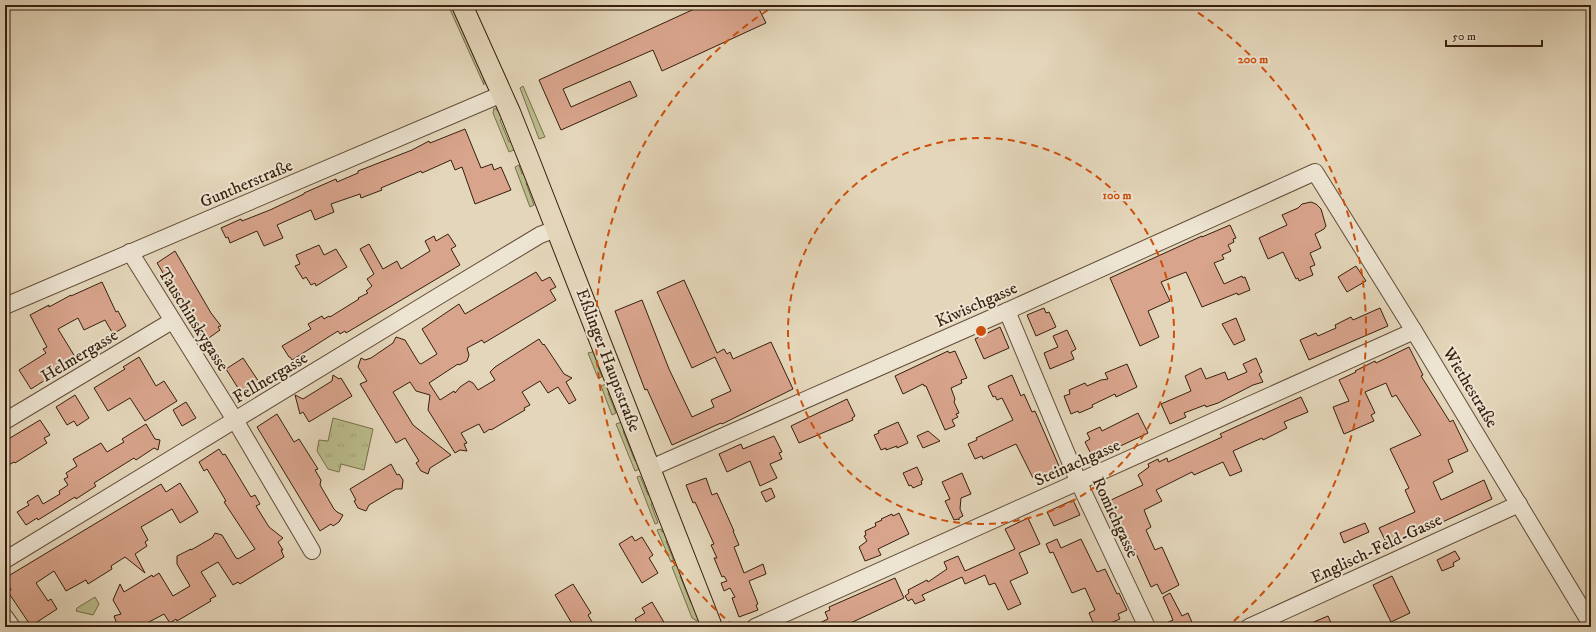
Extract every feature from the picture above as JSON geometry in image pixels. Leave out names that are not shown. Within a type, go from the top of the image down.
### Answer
[{"type":"main road","name":"Eßlinger Hauptstraße","points":[[462,5],[502,94],[556,229],[651,468],[709,626]]},
{"type":"street","name":"Guntherstraße","points":[[5,306],[502,94]]},
{"type":"street","name":"Kiwischgasse","points":[[651,468],[1007,311],[1315,172]]},
{"type":"street","name":"Wiethestraße","points":[[1315,172],[1414,331],[1591,624]]},
{"type":"street","name":"Fellnergasse","points":[[5,560],[410,313],[540,235],[556,229]]},
{"type":"street","name":"Tauschinskygasse","points":[[130,252],[235,420],[312,551]]},
{"type":"street","name":"Romichgasse","points":[[1007,311],[1079,483],[1147,627]]},
{"type":"street","name":"Helmergasse","points":[[5,422],[172,321]]},
{"type":"street","name":"Steinachgasse","points":[[755,627],[1079,483],[1414,331]]},
{"type":"street","name":"Englisch-Feld-Gasse","points":[[1249,627],[1519,504]]},
{"type":"street","points":[[5,617],[12,627]]},
{"type":"green space","points":[[448,5],[453,5],[484,73],[484,85]]},
{"type":"green space","points":[[523,86],[545,137],[539,139],[520,88]]},
{"type":"green space","points":[[494,108],[500,112],[504,118],[500,120],[509,142],[513,141],[516,149],[509,152],[493,113]]},
{"type":"green space","points":[[519,165],[522,174],[526,173],[529,181],[526,183],[534,205],[530,207],[515,167]]},
{"type":"green space","points":[[596,351],[600,360],[596,362],[602,377],[598,378],[588,353]]},
{"type":"green space","points":[[608,383],[612,391],[608,393],[616,413],[612,415],[601,386]]},
{"type":"green space","points":[[333,418],[373,429],[364,470],[341,464],[339,472],[328,469],[317,451],[319,440],[328,441]]},
{"type":"green space","points":[[624,421],[627,429],[623,431],[635,461],[639,459],[642,468],[635,471],[616,424]]},
{"type":"green space","points":[[640,476],[648,495],[652,494],[655,502],[651,504],[658,523],[655,524],[637,477]]},
{"type":"green space","points":[[661,529],[662,532],[666,531],[669,539],[666,541],[674,561],[671,562],[657,530]]},
{"type":"green space","points":[[676,565],[677,567],[680,565],[684,574],[680,576],[691,603],[695,602],[699,615],[697,621],[692,618],[672,567]]},
{"type":"green space","points":[[95,597],[99,604],[93,615],[76,611],[77,608]]},
{"type":"building","points":[[703,5],[757,5],[766,23],[662,71],[653,50],[563,89],[571,107],[630,81],[637,96],[561,130],[539,80]]},
{"type":"building","points":[[465,129],[481,168],[492,164],[494,170],[501,167],[511,190],[475,204],[462,167],[455,170],[451,160],[422,173],[421,171],[381,188],[382,190],[361,198],[360,194],[331,204],[334,212],[315,220],[311,210],[277,225],[283,238],[264,246],[257,231],[230,243],[228,237],[226,238],[221,228],[241,219],[242,221],[270,210],[336,179],[337,182],[358,173],[358,171],[412,150],[429,141],[430,143]]},
{"type":"building","points":[[1311,202],[1316,204],[1321,209],[1326,226],[1324,229],[1315,234],[1321,248],[1310,253],[1315,265],[1310,267],[1313,275],[1299,281],[1298,278],[1296,279],[1283,252],[1268,259],[1259,238],[1287,225],[1282,215],[1298,208],[1302,204]]},
{"type":"building","points":[[1230,225],[1236,238],[1233,239],[1234,242],[1228,245],[1231,251],[1222,255],[1224,259],[1214,263],[1224,284],[1242,276],[1243,278],[1245,277],[1250,290],[1238,295],[1237,293],[1202,307],[1186,272],[1161,282],[1170,301],[1148,311],[1159,337],[1140,346],[1110,278],[1202,236]]},
{"type":"building","points":[[448,234],[456,246],[451,249],[460,265],[346,333],[345,331],[340,334],[338,331],[292,360],[289,357],[282,346],[311,329],[308,324],[322,316],[324,319],[329,316],[330,317],[368,293],[366,291],[372,286],[367,279],[374,274],[360,249],[369,244],[383,269],[397,261],[401,269],[430,251],[425,241],[434,236],[436,241]]},
{"type":"building","points":[[319,245],[324,255],[336,249],[347,267],[316,286],[315,283],[311,285],[306,277],[303,279],[295,266],[300,264],[296,255]]},
{"type":"building","points":[[175,251],[211,313],[221,326],[218,327],[220,330],[206,340],[204,336],[202,337],[157,263]]},
{"type":"building","points":[[1356,266],[1366,281],[1347,292],[1338,277]]},
{"type":"building","points":[[536,272],[542,281],[550,277],[556,287],[550,290],[556,300],[484,343],[482,340],[467,348],[469,355],[467,361],[459,365],[458,364],[429,383],[440,400],[454,391],[455,393],[460,387],[469,381],[473,383],[478,390],[495,380],[490,372],[495,367],[539,339],[564,374],[572,378],[566,382],[576,400],[569,404],[558,387],[548,393],[540,381],[522,392],[530,405],[524,408],[525,410],[484,433],[479,424],[461,433],[467,443],[464,444],[467,451],[460,450],[455,453],[428,410],[430,395],[416,391],[410,382],[393,392],[413,425],[451,455],[430,468],[428,474],[421,471],[416,463],[419,461],[405,438],[396,443],[360,384],[367,381],[358,367],[361,358],[365,360],[371,358],[393,343],[396,337],[405,340],[421,364],[437,354],[422,329],[459,304],[465,314]]},
{"type":"building","points":[[684,280],[717,353],[724,349],[727,354],[730,352],[733,359],[771,342],[793,389],[722,424],[721,423],[672,445],[647,389],[645,390],[615,311],[642,300],[669,369],[692,417],[714,407],[711,400],[731,391],[715,357],[692,368],[657,292]]},
{"type":"building","points":[[102,282],[116,312],[118,311],[126,326],[113,334],[105,320],[84,330],[78,318],[58,329],[77,360],[31,389],[19,370],[46,353],[43,349],[47,347],[30,315]]},
{"type":"building","points":[[1044,308],[1046,313],[1049,312],[1056,327],[1036,336],[1027,315]]},
{"type":"building","points":[[1380,308],[1388,326],[1309,360],[1300,340],[1316,333],[1318,336],[1336,328],[1335,325],[1351,317],[1353,320]]},
{"type":"building","points":[[1236,318],[1245,340],[1234,345],[1222,324]]},
{"type":"building","points":[[1000,327],[1009,348],[984,359],[975,339]]},
{"type":"building","points":[[1067,330],[1076,349],[1071,352],[1074,359],[1050,369],[1044,353],[1058,347],[1053,336]]},
{"type":"building","points":[[1409,347],[1423,375],[1421,376],[1450,422],[1453,420],[1468,451],[1448,460],[1453,472],[1433,482],[1441,500],[1484,480],[1492,499],[1393,545],[1391,542],[1387,544],[1379,528],[1415,512],[1405,490],[1409,488],[1390,449],[1421,435],[1396,395],[1392,397],[1386,383],[1365,392],[1375,413],[1371,415],[1374,421],[1344,434],[1333,407],[1349,401],[1339,380],[1375,361],[1376,363]]},
{"type":"building","points":[[948,351],[949,353],[955,351],[967,378],[961,380],[962,383],[951,388],[955,399],[954,402],[959,413],[956,414],[958,417],[952,420],[955,426],[945,430],[926,386],[923,384],[903,394],[895,376]]},
{"type":"building","points":[[139,357],[156,386],[164,381],[177,401],[145,421],[130,398],[108,411],[94,388],[125,369],[123,367]]},
{"type":"building","points":[[243,358],[261,385],[243,396],[226,369]]},
{"type":"building","points":[[1256,358],[1262,372],[1259,374],[1263,382],[1253,385],[1218,403],[1206,407],[1205,405],[1184,413],[1186,417],[1170,424],[1161,404],[1191,391],[1185,376],[1201,368],[1206,379],[1225,372],[1228,380],[1247,372],[1243,364]]},
{"type":"building","points":[[1127,364],[1137,387],[1116,397],[1115,394],[1092,405],[1093,407],[1079,413],[1078,411],[1071,414],[1064,396],[1070,394],[1069,390],[1085,383],[1087,386],[1101,380],[1108,379],[1105,373]]},
{"type":"building","points":[[333,375],[339,379],[341,378],[352,396],[309,422],[303,412],[300,414],[295,395],[303,399],[332,381]]},
{"type":"building","points":[[1012,375],[1021,396],[1024,394],[1032,412],[1035,411],[1062,473],[1040,483],[1036,476],[1033,478],[1016,444],[983,459],[982,456],[975,459],[968,444],[977,440],[976,438],[1013,420],[1002,398],[997,400],[995,396],[993,397],[988,386]]},
{"type":"building","points":[[75,395],[89,418],[77,426],[74,421],[67,425],[56,407]]},
{"type":"building","points":[[1301,397],[1308,412],[1284,422],[1287,428],[1263,440],[1262,438],[1233,451],[1242,471],[1230,476],[1223,462],[1194,475],[1192,472],[1156,490],[1162,501],[1144,510],[1151,527],[1146,530],[1155,550],[1162,547],[1179,585],[1162,594],[1157,584],[1151,587],[1134,549],[1132,551],[1109,501],[1143,485],[1138,475],[1149,467],[1148,464],[1158,459],[1159,462],[1167,458],[1168,462],[1222,437],[1220,434]]},
{"type":"building","points":[[847,399],[855,416],[852,418],[853,420],[799,443],[791,426]]},
{"type":"building","points":[[186,402],[196,418],[182,426],[173,410]]},
{"type":"building","points":[[1138,413],[1148,433],[1097,457],[1096,454],[1092,456],[1085,442],[1090,439],[1087,433],[1100,427],[1102,431]]},
{"type":"building","points":[[277,414],[294,442],[299,439],[318,469],[315,470],[321,480],[320,485],[334,509],[343,515],[339,522],[333,526],[331,524],[320,531],[257,427]]},
{"type":"building","points":[[40,420],[50,435],[44,438],[47,443],[15,463],[14,462],[5,467],[5,441]]},
{"type":"building","points":[[898,422],[908,443],[897,448],[897,446],[886,450],[886,448],[881,450],[874,435],[879,433],[878,431]]},
{"type":"building","points":[[146,424],[155,439],[160,440],[158,450],[154,448],[136,460],[134,458],[94,483],[96,486],[76,499],[75,497],[38,520],[37,518],[26,525],[17,512],[29,505],[27,502],[38,495],[43,504],[60,494],[59,491],[68,485],[64,479],[68,477],[66,473],[77,466],[73,459],[101,443],[107,452],[124,442],[122,439]]},
{"type":"building","points":[[928,431],[940,441],[923,448],[917,436]]},
{"type":"building","points":[[774,436],[782,452],[779,453],[782,459],[770,464],[777,478],[760,486],[750,461],[727,472],[719,454],[741,444],[743,449]]},
{"type":"building","points":[[219,449],[223,455],[225,454],[251,497],[255,495],[260,504],[256,506],[269,527],[283,538],[278,542],[283,550],[281,550],[284,557],[240,584],[238,582],[233,585],[218,562],[201,572],[216,596],[210,599],[211,601],[177,621],[176,619],[170,623],[164,614],[147,623],[149,627],[118,627],[114,616],[121,614],[113,600],[120,584],[124,592],[152,575],[153,577],[159,573],[173,596],[190,586],[177,564],[177,556],[212,538],[215,533],[222,535],[238,559],[255,549],[224,502],[226,501],[207,469],[204,471],[199,462]]},
{"type":"building","points":[[391,464],[397,475],[399,474],[403,480],[402,489],[396,489],[369,505],[366,511],[358,508],[354,501],[356,500],[350,489]]},
{"type":"building","points":[[917,467],[923,480],[921,481],[922,484],[913,488],[911,485],[909,486],[903,473]]},
{"type":"building","points":[[962,473],[971,494],[961,498],[960,509],[963,516],[959,518],[959,520],[954,520],[945,501],[950,499],[942,482]]},
{"type":"building","points":[[706,478],[712,495],[717,493],[734,531],[739,545],[734,547],[744,573],[763,564],[766,574],[749,581],[758,604],[756,605],[758,610],[739,617],[732,598],[735,597],[730,588],[724,591],[721,583],[727,581],[724,576],[722,577],[714,558],[717,558],[711,545],[714,544],[695,502],[693,503],[686,485]]},
{"type":"building","points":[[180,483],[198,512],[180,523],[172,509],[141,527],[148,540],[145,542],[147,546],[135,554],[145,573],[125,557],[111,566],[112,569],[88,584],[86,580],[66,591],[54,571],[36,583],[48,601],[51,599],[57,609],[31,626],[8,592],[11,590],[5,578],[161,484],[166,492]]},
{"type":"building","points":[[771,488],[775,497],[766,502],[761,492]]},
{"type":"building","points":[[1073,500],[1080,515],[1054,526],[1047,512]]},
{"type":"building","points":[[899,513],[909,534],[878,549],[881,555],[865,561],[859,547],[867,541],[864,536],[866,535],[865,531],[876,526],[875,523],[882,520],[881,519],[892,514],[893,516]]},
{"type":"building","points":[[1028,518],[1040,544],[1019,553],[1028,573],[1010,581],[1021,604],[1008,610],[995,583],[989,585],[985,575],[965,584],[962,577],[922,595],[925,600],[915,604],[912,599],[908,601],[905,596],[909,593],[908,590],[927,580],[928,582],[947,569],[944,562],[958,556],[965,571],[1015,549],[1005,529]]},
{"type":"building","points":[[1365,523],[1369,532],[1344,543],[1340,533]]},
{"type":"building","points":[[632,536],[635,541],[642,537],[653,555],[649,558],[658,573],[642,583],[619,544]]},
{"type":"building","points":[[1057,539],[1061,548],[1081,539],[1097,572],[1105,569],[1117,594],[1119,593],[1127,610],[1118,614],[1120,619],[1101,627],[1095,627],[1089,613],[1095,610],[1085,588],[1072,593],[1053,552],[1050,553],[1046,544]]},
{"type":"building","points":[[1455,551],[1460,559],[1453,563],[1454,566],[1442,571],[1437,560]]},
{"type":"building","points":[[1392,576],[1410,613],[1391,622],[1373,585]]},
{"type":"building","points":[[895,578],[904,598],[842,627],[811,627],[828,619],[825,612],[830,610],[829,607]]},
{"type":"building","points":[[573,584],[591,613],[588,615],[595,627],[574,627],[555,595]]},
{"type":"building","points":[[1170,593],[1182,616],[1188,613],[1194,627],[1158,627],[1173,620],[1163,597]]},
{"type":"building","points":[[652,602],[665,624],[660,627],[639,627],[635,619],[645,613],[642,608]]},
{"type":"building","points":[[1328,616],[1333,627],[1302,627]]}]
